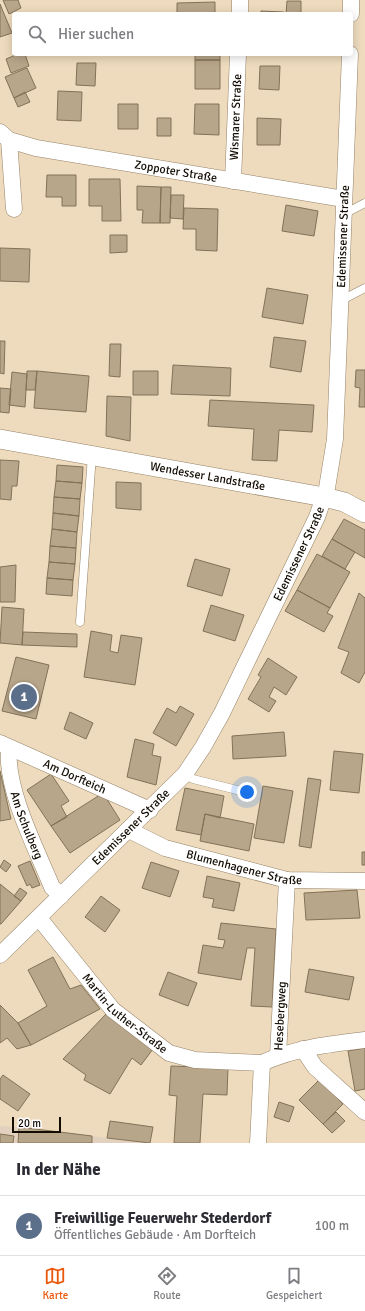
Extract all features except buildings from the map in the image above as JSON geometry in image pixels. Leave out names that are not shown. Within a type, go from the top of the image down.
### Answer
[{"type":"street","points":[[240,0],[240,12]]},
{"type":"street","points":[[351,0],[351,12]]},
{"type":"street","name":"Wismarer Straße","points":[[233,181],[238,56]]},
{"type":"street","name":"Edemissener Straße","points":[[0,954],[150,810],[185,774],[204,747],[222,713],[317,517],[324,497],[335,439],[350,56]]},
{"type":"street","name":"Zoppoter Straße","points":[[14,209],[5,136],[36,148],[233,181],[344,207]]},
{"type":"street","name":"Wendesser Landstraße","points":[[0,439],[324,497],[344,502],[365,512]]},
{"type":"street","name":"Am Dorfteich","points":[[4,745],[150,810]]},
{"type":"street","name":"Am Schulberg","points":[[4,745],[20,808],[52,887],[61,896]]},
{"type":"street","name":"Blumenhagener Straße","points":[[129,830],[165,848],[287,880],[365,881]]},
{"type":"street","name":"Hesebergweg","points":[[258,1143],[262,1063],[278,1056],[287,880]]},
{"type":"street","name":"Martin-Luther-Straße","points":[[39,918],[113,1010],[169,1053],[195,1060],[262,1063]]},
{"type":"street","points":[[278,1056],[303,1049],[365,1040]]},
{"type":"street","points":[[303,1049],[315,1067],[365,1112]]},
{"type":"lane","points":[[344,207],[365,203]]},
{"type":"lane","points":[[340,301],[365,288]]},
{"type":"lane","points":[[80,622],[92,455]]},
{"type":"lane","points":[[185,774],[193,779],[245,792]]},
{"type":"shaded area","points":[[0,1126],[19,1127],[146,1143],[0,1143]]},
{"type":"place","name":"Freiwillige Feuerwehr Stederdorf","points":[[24,697]]}]
